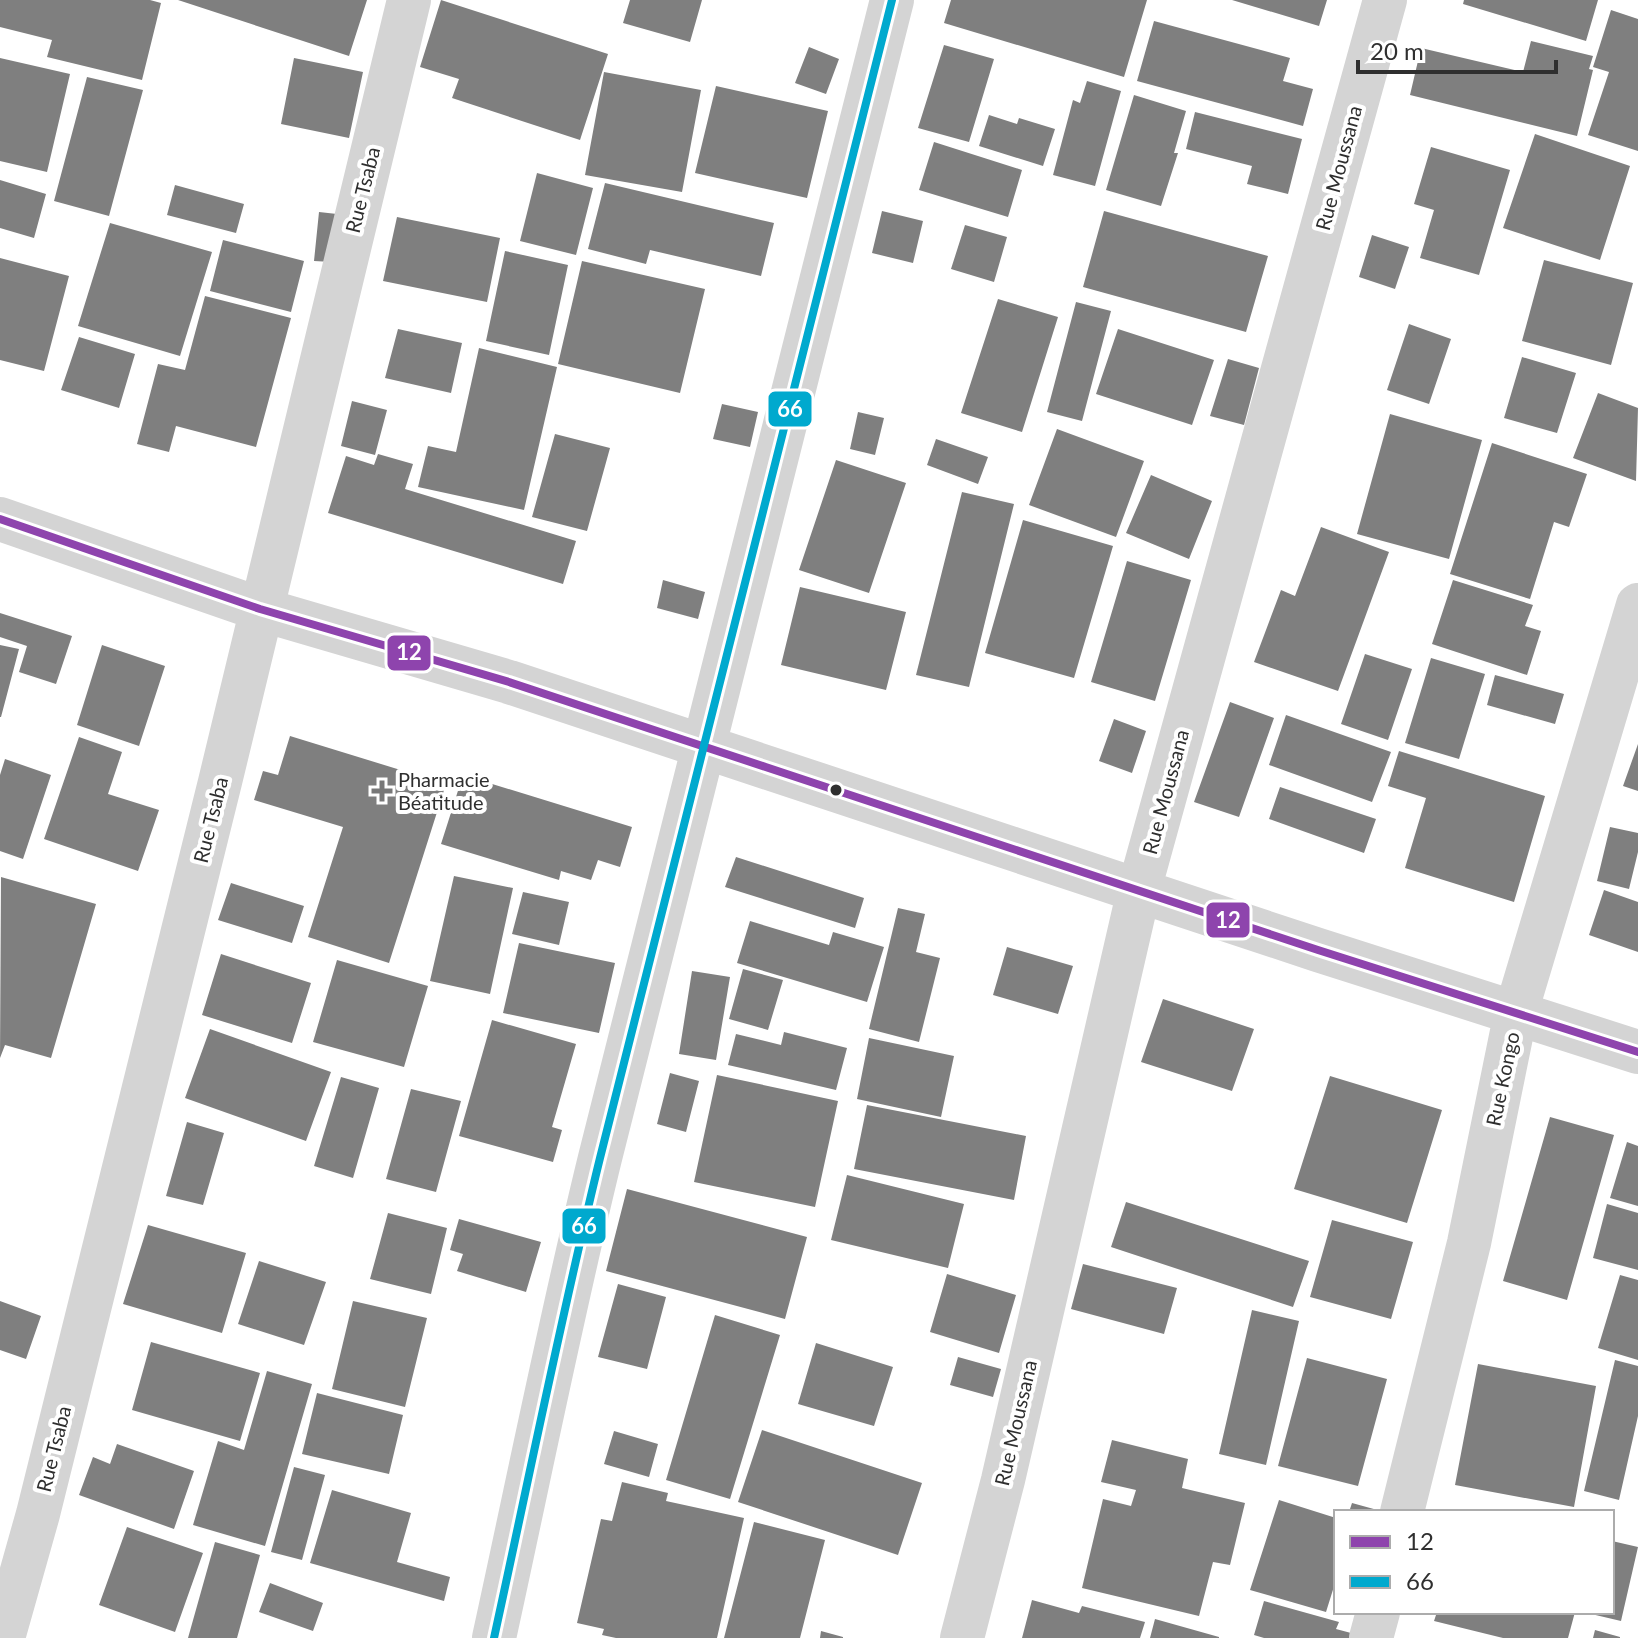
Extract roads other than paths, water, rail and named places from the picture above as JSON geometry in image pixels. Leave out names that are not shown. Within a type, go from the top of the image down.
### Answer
[{"type":"street","name":"Rue Tsaba","points":[[3,1638],[38,1514],[220,782],[409,0]]},
{"type":"street","points":[[494,1638],[598,1164],[701,746],[817,310],[892,0]]},
{"type":"street","name":"Rue Moussana","points":[[962,1638],[1003,1480],[1139,890],[1385,0]]},
{"type":"street","points":[[0,519],[260,609],[509,682],[1318,950],[1638,1052]]},
{"type":"street","name":"Rue Kongo","points":[[1402,1510],[1469,1243],[1516,1012],[1638,605]]},
{"type":"street","points":[[1371,1638],[1377,1614]]},
{"type":"place","name":"Pharmacie Béatitude","points":[[382,791]]}]
